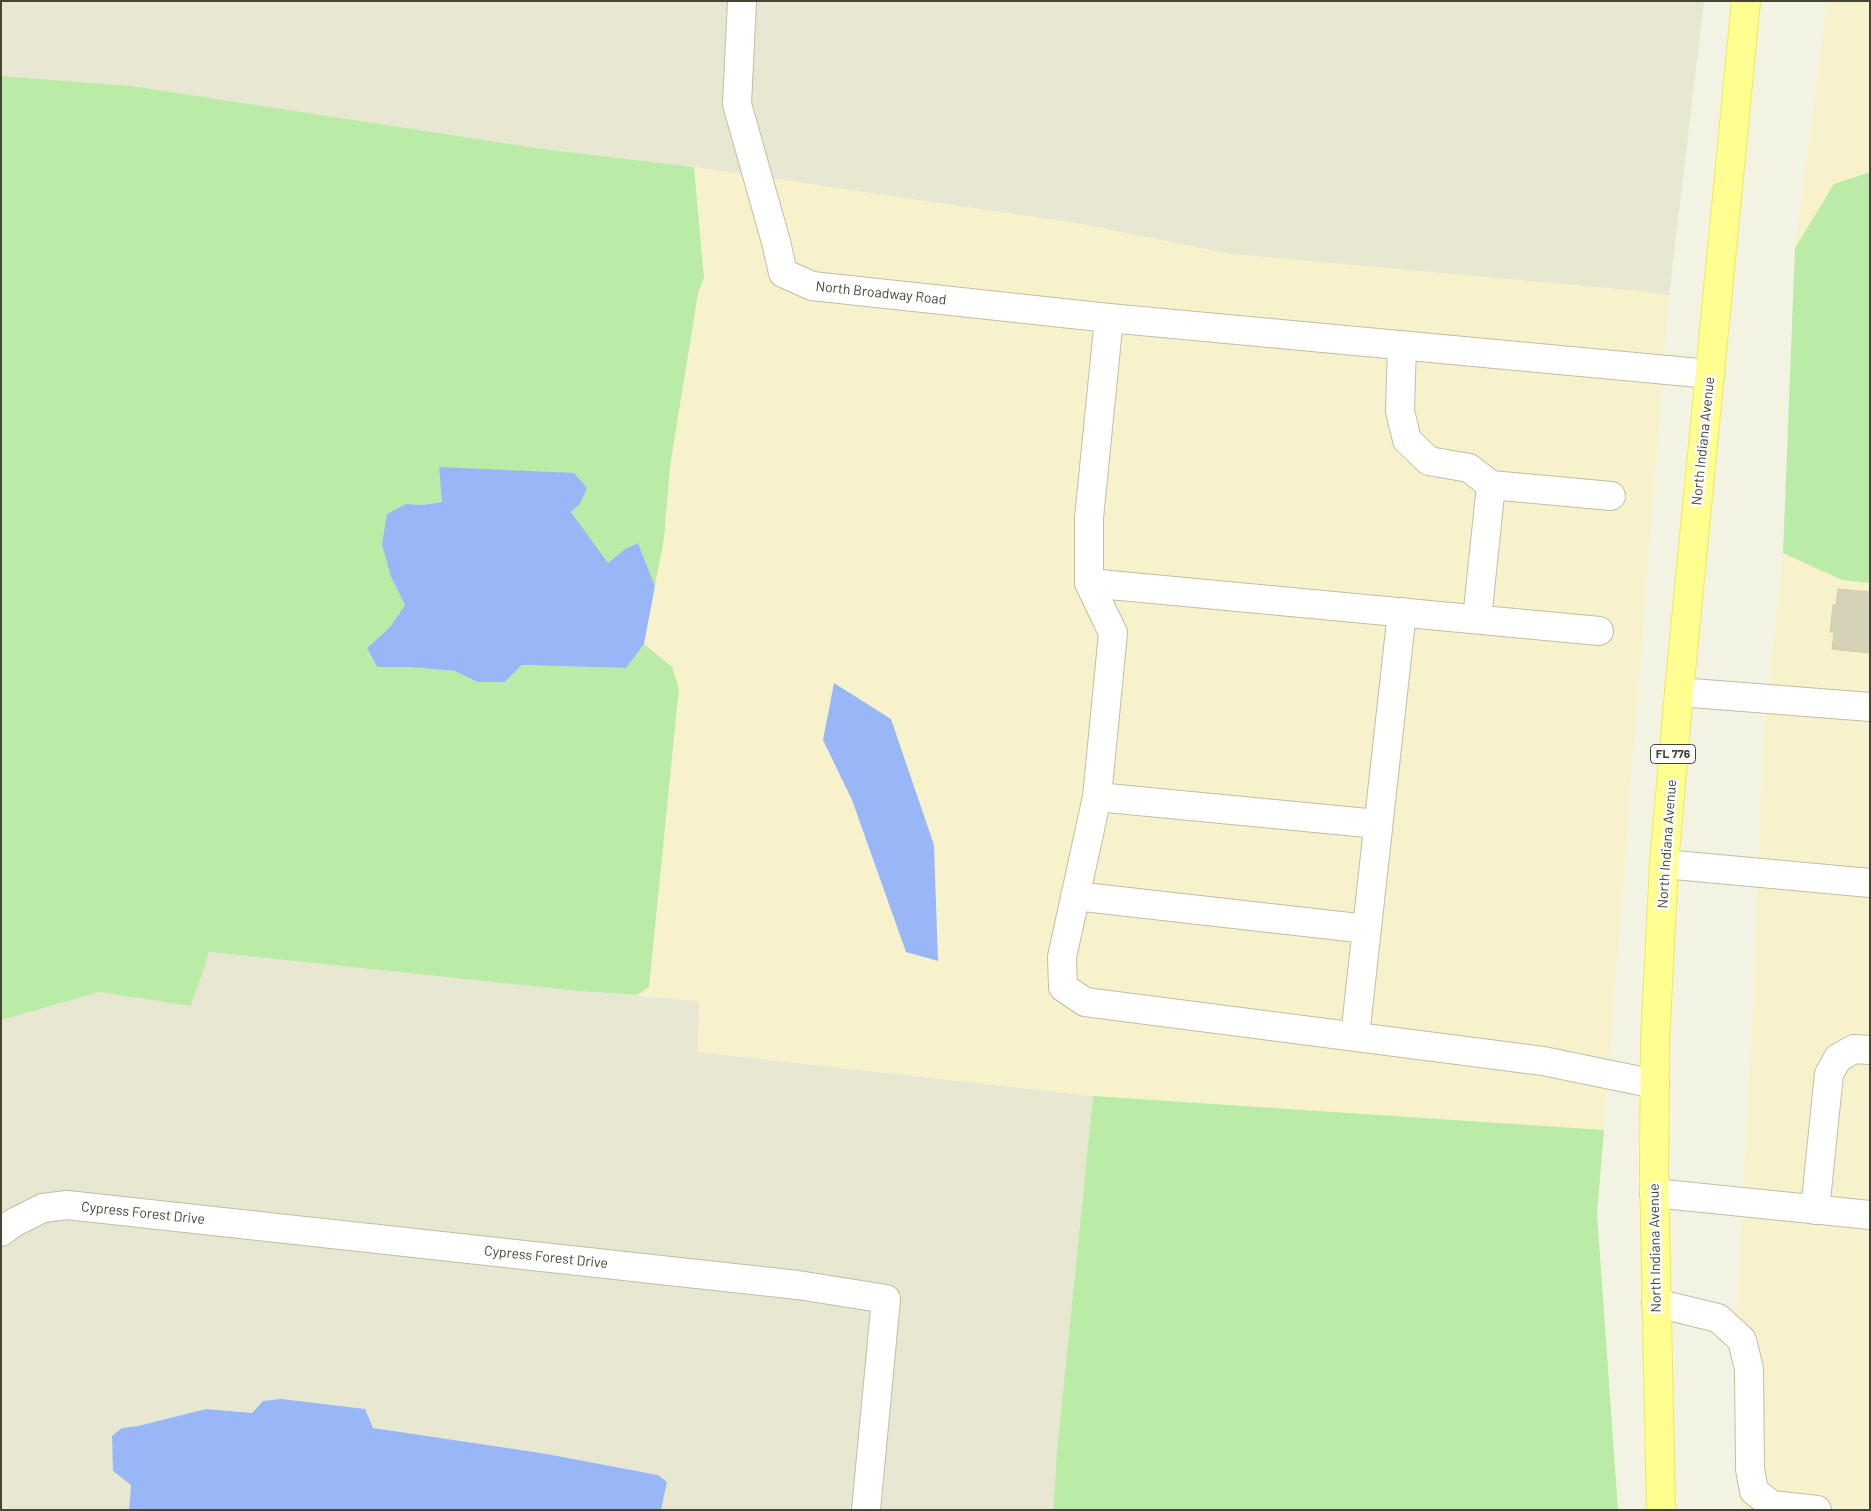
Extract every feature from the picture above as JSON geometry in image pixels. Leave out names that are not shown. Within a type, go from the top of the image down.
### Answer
[{"type":"main road","name":"North Indiana Avenue","points":[[1660,1510],[1654,1193],[1654,1084],[1664,864],[1746,1]]},
{"type":"street","name":"North Broadway Road","points":[[742,1],[737,104],[783,273],[812,286],[1109,318]]},
{"type":"street","points":[[1654,1084],[1543,1061],[1085,1002],[1063,986],[1062,957],[1097,797],[1113,633],[1090,583],[1089,518],[1109,318],[1710,374]]},
{"type":"street","points":[[1402,345],[1400,411],[1407,440],[1429,461],[1469,468],[1491,485],[1611,496]]},
{"type":"street","points":[[1477,619],[1491,485]]},
{"type":"street","points":[[1090,583],[1599,630]]},
{"type":"street","points":[[1356,1036],[1402,612]]},
{"type":"street","points":[[1679,692],[1870,707]]},
{"type":"street","points":[[1097,797],[1378,824]]},
{"type":"street","points":[[1664,864],[1870,883]]},
{"type":"street","points":[[1075,896],[1367,929]]},
{"type":"street","points":[[1815,1210],[1829,1074],[1838,1058],[1854,1049],[1870,1050]]},
{"type":"street","points":[[1654,1193],[1870,1215]]},
{"type":"street","name":"Cypress Forest Drive","points":[[1,1232],[13,1223],[43,1208],[67,1204],[798,1285],[886,1299],[866,1510]]},
{"type":"street","points":[[1656,1303],[1718,1318],[1742,1340],[1748,1369],[1750,1469],[1754,1491],[1772,1507],[1817,1510]]},
{"type":"shaded area","points":[[1,1],[1704,1],[1669,296],[1649,292],[1230,254],[1081,224],[694,167],[543,149],[132,86],[1,76]]},
{"type":"shaded area","points":[[1827,1],[1870,1],[1870,172],[1834,184],[1795,248]]},
{"type":"shaded area","points":[[694,167],[1081,224],[1230,254],[1649,292],[1669,296],[1604,1130],[1093,1096],[698,1052],[699,1001],[637,995],[649,987],[679,688],[672,667],[644,644],[664,538],[670,467],[698,293],[704,278]],"holes":[[[823,740],[938,960],[906,952],[852,800]]]},
{"type":"shaded area","points":[[1783,553],[1842,580],[1870,583],[1870,1510],[1740,1510],[1733,1382],[1753,1003],[1763,740]]},
{"type":"shaded area","points":[[208,952],[578,991],[699,1001],[698,1052],[1093,1096],[1057,1451],[1053,1510],[661,1510],[667,1482],[658,1475],[541,1453],[373,1428],[263,1401],[252,1413],[206,1409],[138,1426],[122,1428],[112,1436],[113,1471],[131,1485],[129,1510],[1,1510],[1,1020],[100,992],[189,1006],[203,972]]},
{"type":"green space","points":[[1,76],[132,86],[543,149],[694,167],[704,278],[698,293],[670,467],[664,538],[655,586],[638,543],[625,549],[608,564],[571,512],[580,504],[439,467],[443,502],[422,505],[406,504],[391,577],[405,605],[390,627],[367,648],[377,667],[409,667],[455,671],[477,682],[505,682],[522,665],[625,668],[644,644],[672,667],[679,688],[649,987],[637,995],[578,991],[209,952],[190,1006],[100,992],[1,1020]]},
{"type":"green space","points":[[1870,172],[1870,583],[1842,580],[1783,553],[1795,248],[1834,184]]},
{"type":"green space","points":[[1093,1096],[1604,1130],[1597,1214],[1618,1510],[1053,1510],[1057,1451]]},
{"type":"water","points":[[439,467],[574,473],[587,488],[580,504],[571,512],[608,563],[625,549],[638,543],[655,586],[644,644],[626,668],[522,665],[505,682],[477,682],[455,671],[409,667],[377,667],[367,648],[390,627],[405,605],[391,577],[382,544],[387,514],[406,504],[422,505],[442,502]]},
{"type":"water","points":[[834,683],[891,719],[934,845],[938,961],[906,952],[852,800],[823,740]]},
{"type":"water","points":[[281,1399],[365,1409],[373,1428],[541,1453],[658,1475],[667,1482],[661,1510],[129,1510],[131,1485],[113,1471],[112,1436],[122,1428],[138,1426],[206,1409],[252,1413],[263,1401]]},
{"type":"building","points":[[1838,589],[1870,592],[1870,653],[1832,649],[1834,632],[1830,632],[1833,605],[1836,605]]}]
